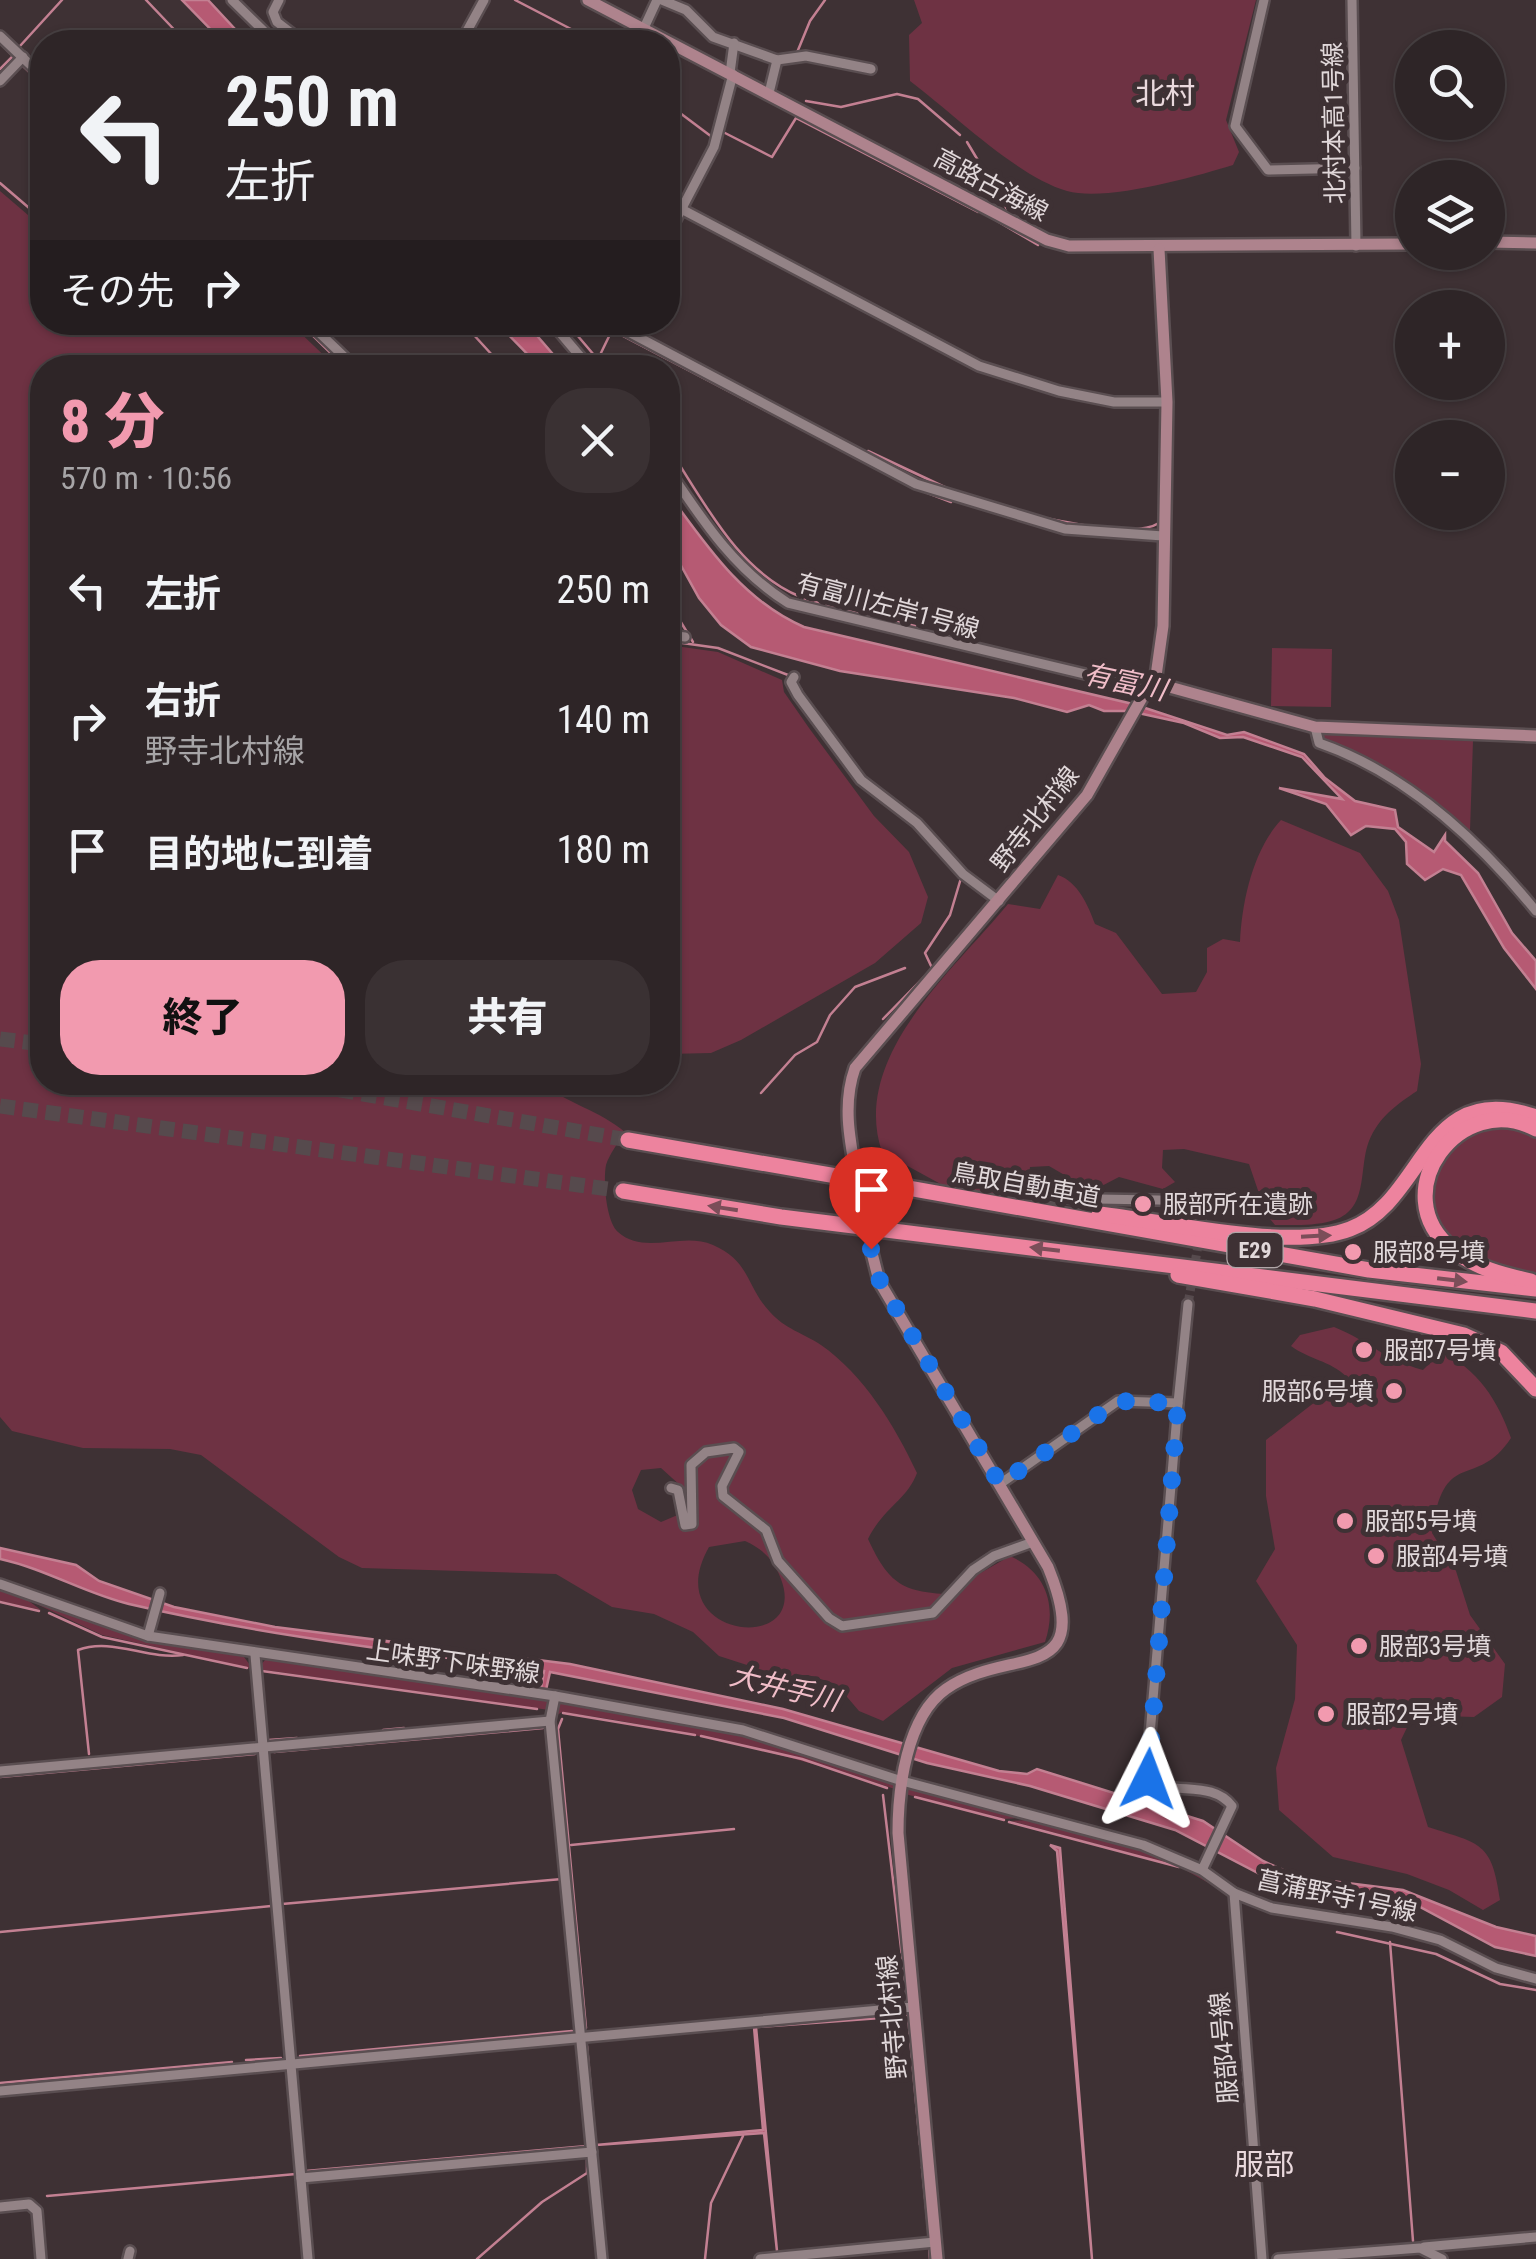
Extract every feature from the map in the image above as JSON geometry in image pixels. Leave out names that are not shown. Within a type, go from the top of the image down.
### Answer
[{"type":"highway","points":[[976,1202],[1286,1236],[1332,1236],[1355,1228],[1384,1205],[1423,1151],[1452,1123],[1485,1110],[1536,1116]]},
{"type":"highway","points":[[1536,1128],[1496,1119],[1457,1132],[1433,1160],[1425,1192],[1433,1227],[1454,1251],[1483,1268],[1536,1286]]},
{"type":"highway","name":"鳥取自動車道","points":[[628,1140],[1369,1270],[1536,1286]]},
{"type":"highway","name":"E29","points":[[624,1191],[781,1217],[1536,1311]]},
{"type":"highway","points":[[1142,1260],[1178,1275],[1315,1298],[1464,1334],[1501,1352],[1536,1389]]},
{"type":"street","points":[[232,0],[263,30]]},
{"type":"street","points":[[280,0],[273,12],[277,22],[287,30]]},
{"type":"street","points":[[468,30],[484,0]]},
{"type":"street","name":"高路古海線","points":[[588,0],[648,30]]},
{"type":"street","points":[[644,28],[659,0],[686,10],[713,37],[777,60],[806,56],[871,69]]},
{"type":"street","points":[[1264,0],[1235,126],[1268,170],[1354,168]]},
{"type":"street","name":"北村本高1号線","points":[[1352,0],[1356,246]]},
{"type":"street","points":[[0,36],[30,65]]},
{"type":"street","points":[[680,213],[714,147],[734,43]]},
{"type":"street","name":"高路古海線","points":[[680,47],[1047,240],[1080,247],[1159,249],[1395,245]]},
{"type":"street","points":[[0,81],[22,57]]},
{"type":"street","points":[[769,94],[777,60]]},
{"type":"street","points":[[682,209],[980,366],[1096,398],[1167,402]]},
{"type":"street","points":[[1505,242],[1536,243]]},
{"type":"street","points":[[1159,249],[1167,402],[1163,626],[1155,684],[1314,727],[1536,736]]},
{"type":"street","points":[[322,335],[342,355]]},
{"type":"street","points":[[562,335],[579,355]]},
{"type":"street","points":[[634,335],[672,355]]},
{"type":"street","points":[[680,359],[916,484],[1065,529],[1163,536]]},
{"type":"street","name":"有富川左岸1号線","points":[[680,487],[717,541],[746,573],[788,603],[1135,686],[1155,684]]},
{"type":"street","points":[[680,636],[685,636]]},
{"type":"street","points":[[794,677],[791,682],[798,696],[861,780],[917,823],[963,874],[999,901]]},
{"type":"street","name":"野寺北村線","points":[[860,1196],[846,1117],[847,1089],[855,1068],[1087,795],[1143,696],[1155,684]]},
{"type":"street","points":[[1314,727],[1319,743],[1374,768],[1445,817],[1502,869],[1536,911]]},
{"type":"street","points":[[1040,1196],[1106,1203],[1205,1201],[1238,1207]]},
{"type":"street","points":[[1203,1216],[1205,1201]]},
{"type":"street","points":[[671,1488],[678,1490],[686,1525],[692,1524],[691,1465],[706,1452],[734,1448],[740,1452],[722,1486],[723,1496],[766,1530],[778,1561],[829,1618],[842,1626],[933,1613],[973,1570],[994,1556],[1033,1542],[880,1281],[871,1249]]},
{"type":"street","points":[[1188,1304],[1148,1779],[1225,1798],[1232,1806],[1204,1866]]},
{"type":"street","points":[[1000,1484],[1118,1401],[1178,1403]]},
{"type":"street","name":"野寺北村線","points":[[937,2259],[898,1833],[903,1776],[917,1731],[946,1688],[1038,1657],[1064,1633],[1061,1598],[1033,1542]]},
{"type":"street","name":"上味野下味野線","points":[[0,1584],[149,1632],[255,1655],[554,1696],[743,1730],[903,1776]]},
{"type":"street","points":[[149,1632],[160,1593]]},
{"type":"street","points":[[255,1655],[308,2259]]},
{"type":"street","points":[[554,1696],[550,1721],[602,2259]]},
{"type":"street","points":[[0,1771],[550,1721]]},
{"type":"street","name":"菖蒲野寺1号線","points":[[903,1776],[1204,1866],[1234,1893],[1286,1911],[1377,1924],[1440,1940],[1496,1968],[1536,1979]]},
{"type":"street","name":"服部4号線","points":[[1234,1893],[1262,2259]]},
{"type":"street","points":[[0,2091],[914,2007]]},
{"type":"street","points":[[301,2178],[592,2152]]},
{"type":"street","points":[[0,2207],[29,2204],[37,2211],[41,2259]]},
{"type":"street","points":[[1278,2259],[1536,2237]]},
{"type":"street","points":[[760,2259],[935,2242]]},
{"type":"street","points":[[1420,2248],[1442,2259]]},
{"type":"shaded area","points":[[182,0],[208,0],[236,30],[211,30]]},
{"type":"shaded area","points":[[914,0],[1256,0],[1226,120],[1239,152],[1233,165],[1150,187],[1104,193],[1084,194],[1047,183],[986,143],[910,81],[909,35],[922,23]]},
{"type":"shaded area","points":[[0,191],[30,217],[30,335],[303,335],[323,355],[30,355],[30,1095],[560,1095],[605,1118],[625,1132],[609,1157],[605,1172],[608,1210],[618,1232],[640,1242],[701,1241],[725,1252],[741,1267],[776,1318],[821,1345],[851,1371],[899,1437],[917,1473],[868,1539],[884,1568],[902,1585],[913,1589],[959,1595],[977,1575],[1010,1556],[1033,1571],[1046,1592],[1048,1629],[1045,1642],[952,1668],[883,1721],[859,1711],[836,1684],[808,1675],[781,1676],[719,1656],[693,1632],[654,1614],[612,1607],[556,1574],[362,1568],[339,1557],[201,1455],[170,1449],[83,1448],[12,1431],[0,1417]],"holes":[[[661,1468],[682,1487],[680,1514],[661,1522],[638,1509],[632,1490],[641,1470]],[[745,1541],[775,1566],[784,1603],[775,1619],[757,1627],[736,1626],[717,1617],[702,1601],[698,1578],[709,1547]]]},
{"type":"shaded area","points":[[509,335],[536,335],[554,355],[528,355]]},
{"type":"shaded area","points":[[680,509],[744,586],[782,616],[804,627],[1133,704],[1227,735],[1244,732],[1304,754],[1325,778],[1355,801],[1395,810],[1398,827],[1434,852],[1445,835],[1445,841],[1478,873],[1512,933],[1536,961],[1536,989],[1504,948],[1461,875],[1443,869],[1425,880],[1407,864],[1406,842],[1395,829],[1366,826],[1351,835],[1326,804],[1279,788],[1342,799],[1302,757],[1243,737],[1220,738],[1184,723],[1129,711],[1104,711],[1089,705],[1067,712],[1014,698],[840,671],[751,647],[721,625],[699,598],[680,564]]},
{"type":"shaded area","points":[[680,647],[718,652],[782,680],[784,692],[809,728],[874,816],[909,852],[928,897],[921,923],[875,963],[741,1040],[711,1053],[680,1054]]},
{"type":"shaded area","points":[[1272,648],[1332,649],[1331,707],[1271,706]]},
{"type":"shaded area","points":[[1323,734],[1473,741],[1470,831],[1395,777],[1326,742]]},
{"type":"shaded area","points":[[1281,820],[1360,853],[1388,891],[1399,920],[1421,1064],[1417,1091],[1389,1112],[1373,1133],[1357,1199],[1343,1216],[1318,1224],[1275,1225],[1266,1214],[1249,1164],[1184,1149],[1163,1150],[1162,1168],[1175,1182],[1163,1189],[1119,1177],[1092,1191],[1049,1166],[1030,1167],[1027,1193],[957,1193],[882,1152],[876,1117],[880,1083],[893,1049],[912,1017],[1008,904],[1040,909],[1058,875],[1065,878],[1077,889],[1095,924],[1116,933],[1162,994],[1196,992],[1207,972],[1207,948],[1223,939],[1240,942],[1243,910],[1256,861]]},
{"type":"shaded area","points":[[1505,1126],[1536,1136],[1536,1275],[1493,1265],[1469,1254],[1453,1242],[1435,1209],[1433,1190],[1443,1156],[1456,1141],[1475,1131]]},
{"type":"shaded area","points":[[1334,1327],[1423,1370],[1440,1353],[1453,1359],[1485,1387],[1511,1438],[1498,1454],[1453,1479],[1444,1489],[1432,1533],[1456,1571],[1470,1615],[1505,1664],[1502,1697],[1474,1717],[1413,1715],[1401,1740],[1428,1827],[1472,1842],[1488,1856],[1500,1900],[1483,1910],[1449,1890],[1407,1874],[1333,1857],[1279,1810],[1276,1768],[1295,1699],[1297,1645],[1256,1581],[1275,1549],[1266,1496],[1266,1440],[1347,1377],[1291,1346],[1300,1335]]},
{"type":"shaded area","points":[[0,1548],[76,1565],[99,1581],[174,1607],[275,1627],[570,1664],[783,1709],[999,1771],[1027,1774],[1037,1769],[1203,1821],[1263,1861],[1299,1877],[1403,1890],[1496,1927],[1536,1936],[1536,1956],[1495,1947],[1420,1907],[1281,1885],[1175,1830],[1030,1786],[927,1763],[784,1718],[550,1672],[546,1690],[541,1689],[544,1671],[336,1642],[181,1615],[113,1600],[0,1559]]},
{"type":"shaded area","points":[[0,1588],[110,1629],[244,1657],[253,1669],[102,1635],[26,1599],[41,1610],[0,1601]]},
{"type":"shaded area","points":[[266,1659],[550,1699],[549,1710],[257,1669]]},
{"type":"shaded area","points":[[562,1700],[765,1739],[896,1784],[895,1789],[772,1753],[689,1734],[562,1712],[554,1717],[556,1702]]},
{"type":"shaded area","points":[[909,1786],[1033,1817],[1004,1819],[905,1794]]},
{"type":"shaded area","points":[[1045,1819],[1172,1857],[1230,1895],[1180,1867],[1011,1821]]},
{"type":"shaded area","points":[[1050,1845],[1060,1848],[1092,2259],[1057,1851]]},
{"type":"shaded area","points":[[754,2027],[777,2251],[764,2133],[596,2145],[763,2130]]},
{"type":"waterway","points":[[35,30],[62,0]]},
{"type":"waterway","points":[[146,0],[175,30]]},
{"type":"waterway","points":[[515,0],[573,30]]},
{"type":"waterway","points":[[796,55],[810,21],[825,0]]},
{"type":"waterway","points":[[20,46],[30,35]]},
{"type":"waterway","points":[[0,43],[13,56],[0,69]]},
{"type":"waterway","points":[[22,65],[30,73]]},
{"type":"waterway","points":[[806,101],[841,107],[897,94],[918,99],[960,135]]},
{"type":"waterway","points":[[680,113],[712,137]]},
{"type":"waterway","points":[[725,133],[772,157],[796,118],[978,212]]},
{"type":"waterway","points":[[967,142],[1007,209]]},
{"type":"waterway","points":[[0,183],[30,209]]},
{"type":"waterway","points":[[691,209],[893,316]]},
{"type":"waterway","points":[[992,218],[1038,245]]},
{"type":"waterway","points":[[312,335],[333,355]]},
{"type":"waterway","points":[[474,335],[492,355]]},
{"type":"waterway","points":[[577,335],[594,355]]},
{"type":"waterway","points":[[600,355],[610,335]]},
{"type":"waterway","points":[[621,335],[659,355]]},
{"type":"waterway","points":[[680,366],[899,480]]},
{"type":"waterway","points":[[868,451],[951,490]]},
{"type":"waterway","points":[[680,466],[740,552],[778,585],[828,606],[915,626]]},
{"type":"waterway","points":[[920,490],[951,502]]},
{"type":"waterway","points":[[1040,517],[1119,529],[1159,523]]},
{"type":"waterway","points":[[680,621],[693,642]]},
{"type":"waterway","points":[[680,643],[718,648],[788,675]]},
{"type":"waterway","points":[[801,689],[805,698]]},
{"type":"waterway","points":[[867,779],[916,817]]},
{"type":"waterway","points":[[929,830],[963,868]]},
{"type":"waterway","points":[[932,968],[925,953],[950,915],[961,878]]},
{"type":"waterway","points":[[761,1093],[795,1055],[817,1042],[830,1015],[855,987],[905,968]]},
{"type":"waterway","points":[[883,1019],[924,977]]},
{"type":"waterway","points":[[0,1602],[39,1611]]},
{"type":"waterway","points":[[49,1613],[102,1637],[247,1668]]},
{"type":"waterway","points":[[89,1754],[78,1650],[104,1646],[183,1655]]},
{"type":"waterway","points":[[262,1671],[537,1709]]},
{"type":"waterway","points":[[563,1713],[695,1735]]},
{"type":"waterway","points":[[562,1719],[558,1729],[586,2028]]},
{"type":"waterway","points":[[383,1730],[404,1728]]},
{"type":"waterway","points":[[274,1752],[543,1728]]},
{"type":"waterway","points":[[701,1736],[802,1759],[887,1788]]},
{"type":"waterway","points":[[269,1740],[297,1738]]},
{"type":"waterway","points":[[0,1777],[255,1754]]},
{"type":"waterway","points":[[883,1795],[907,1999]]},
{"type":"waterway","points":[[915,1797],[1004,1820]]},
{"type":"waterway","points":[[1009,1822],[1179,1867]]},
{"type":"waterway","points":[[571,1845],[734,1829]]},
{"type":"waterway","points":[[282,1904],[562,1879]]},
{"type":"waterway","points":[[0,1932],[271,1906]]},
{"type":"waterway","points":[[1337,1932],[1436,1954],[1500,1984],[1536,1990]]},
{"type":"waterway","points":[[1390,1942],[1413,2241]]},
{"type":"waterway","points":[[758,2027],[908,2016],[920,2145]]},
{"type":"waterway","points":[[300,2056],[572,2031]]},
{"type":"waterway","points":[[587,2046],[606,2259]]},
{"type":"waterway","points":[[246,2060],[281,2058]]},
{"type":"waterway","points":[[0,2083],[232,2062]]},
{"type":"waterway","points":[[705,2259],[711,2203],[743,2136]]},
{"type":"waterway","points":[[306,2171],[587,2146]]},
{"type":"waterway","points":[[477,2259],[542,2202],[587,2173],[587,2160]]},
{"type":"waterway","points":[[922,2167],[929,2238]]},
{"type":"waterway","points":[[47,2196],[296,2174]]},
{"type":"waterway","points":[[929,2247],[930,2259]]},
{"type":"tunnel","points":[[0,1039],[30,1043]]},
{"type":"tunnel","points":[[369,1095],[628,1140]]},
{"type":"tunnel","points":[[0,1106],[623,1191]]},
{"type":"tunnel","points":[[860,1196],[871,1249]]},
{"type":"tunnel","points":[[1188,1304],[1203,1216]]},
{"type":"place","name":"服部所在遺跡","points":[[1143,1204]]},
{"type":"place","name":"服部8号墳","points":[[1353,1252]]},
{"type":"place","name":"服部7号墳","points":[[1364,1350]]},
{"type":"place","name":"服部6号墳","points":[[1394,1391]]},
{"type":"place","name":"服部5号墳","points":[[1345,1521]]},
{"type":"place","name":"服部4号墳","points":[[1376,1556]]},
{"type":"place","name":"服部3号墳","points":[[1359,1646]]},
{"type":"place","name":"服部2号墳","points":[[1326,1714]]},
{"type":"district","name":"北村","points":[[1165,93]]},
{"type":"district","name":"服部","points":[[1264,2164]]},
{"type":"route","points":[[871,1249],[880,1281],[1000,1484],[1118,1401],[1178,1403],[1148,1779]]},
{"type":"water label","name":"有富川","points":[[1125,682]]},
{"type":"water label","name":"大井手川","points":[[785,1688]]}]
